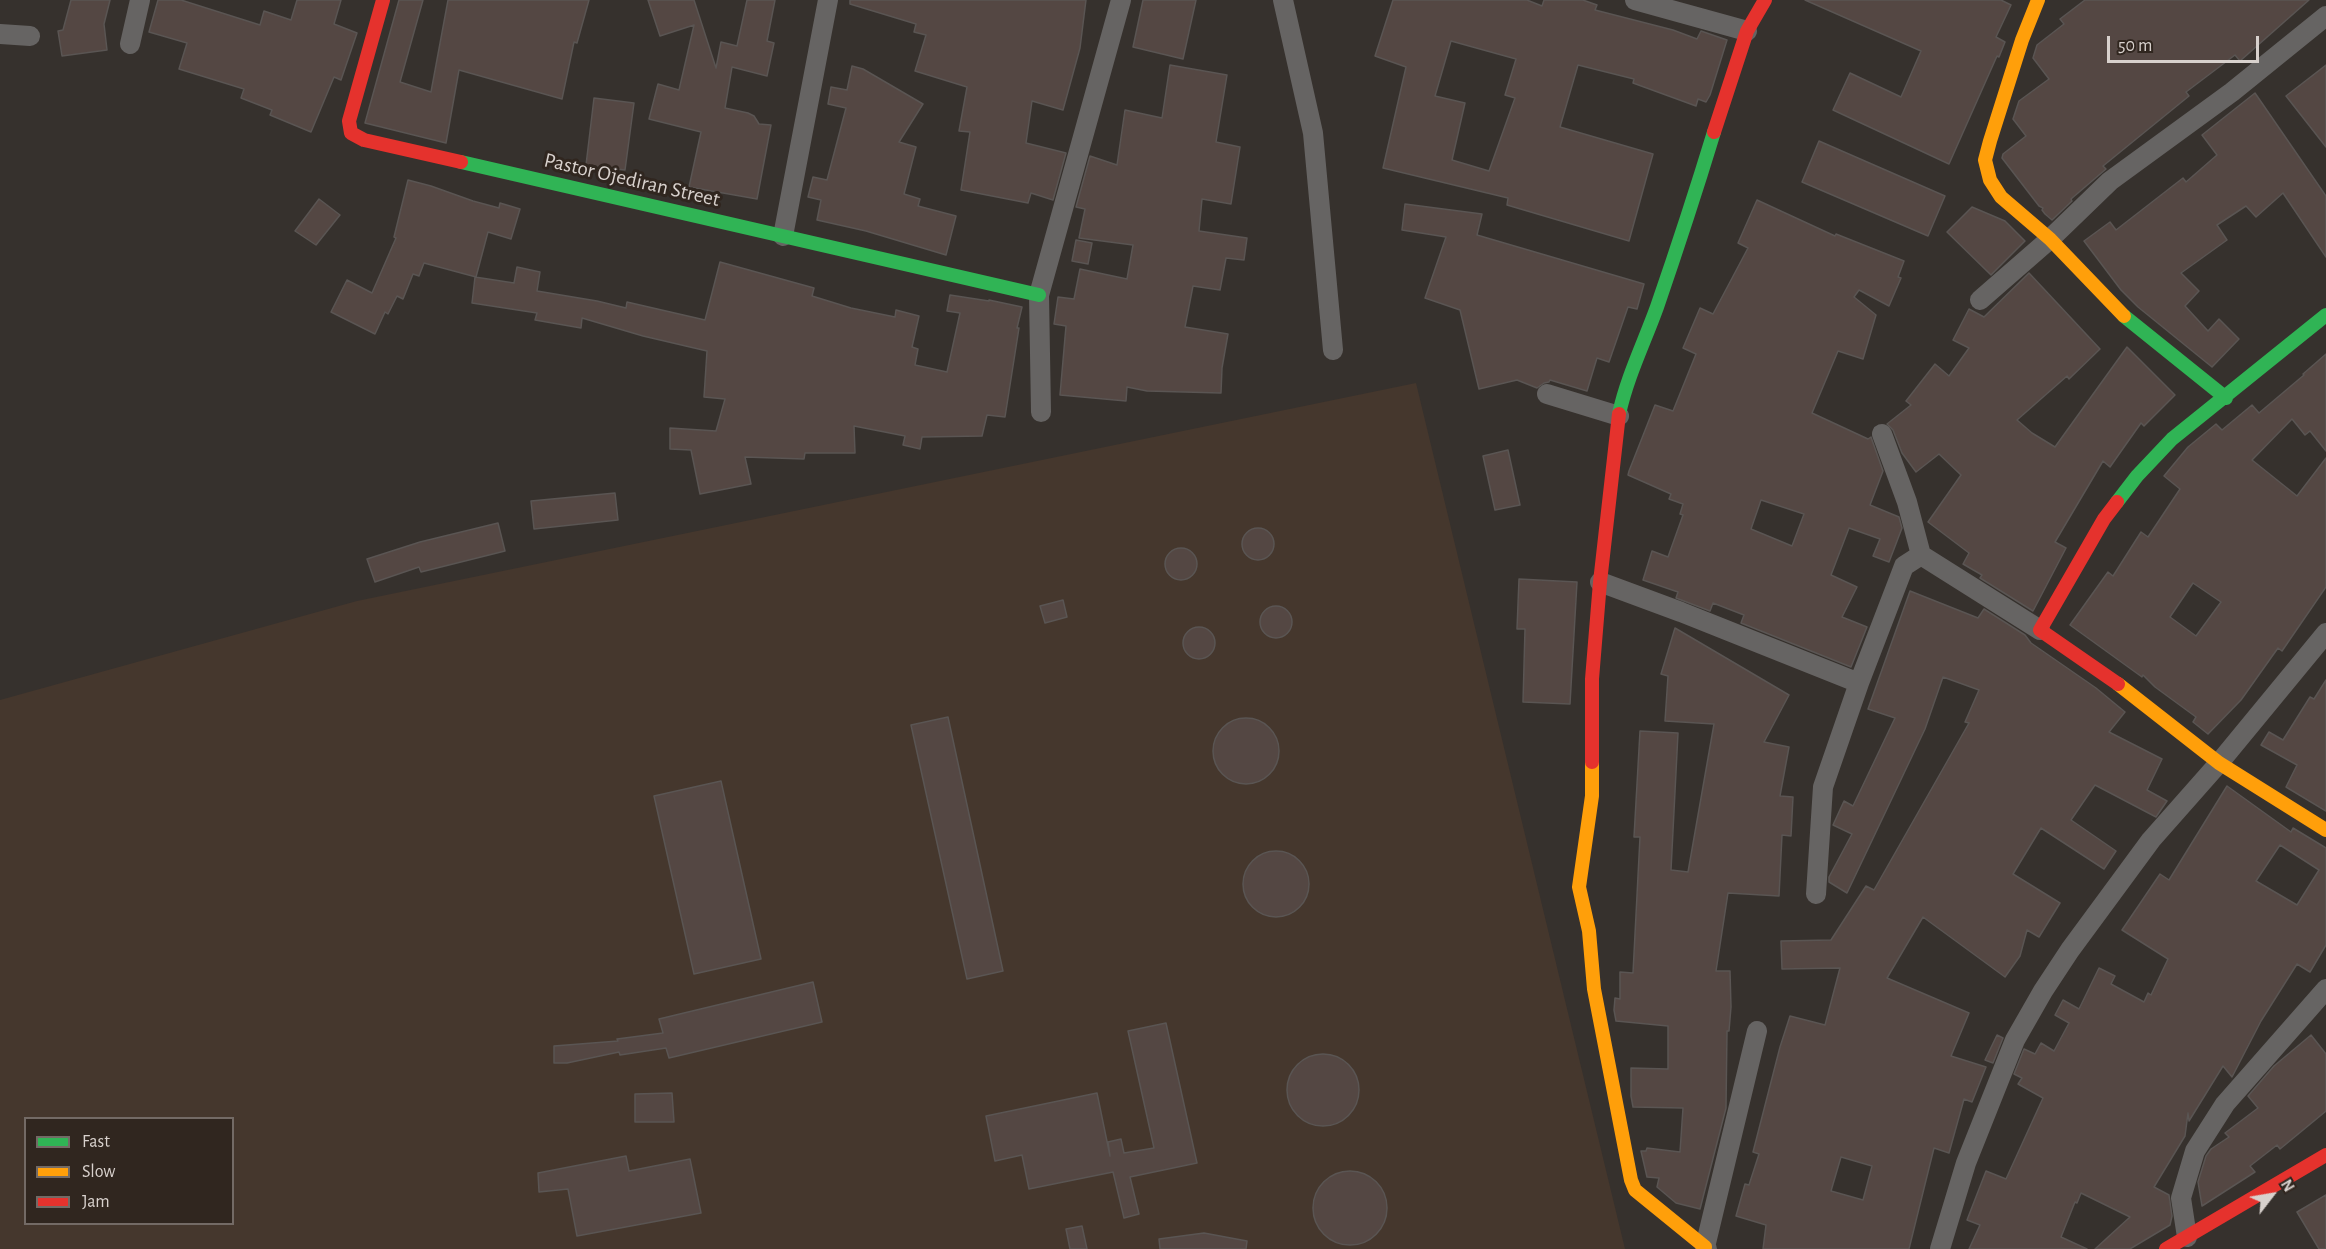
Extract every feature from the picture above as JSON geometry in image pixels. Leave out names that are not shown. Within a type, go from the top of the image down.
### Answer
[{"type":"street","points":[[130,44],[140,0]]},
{"type":"street","name":"Pastor Ojediran Street","points":[[383,0],[349,121],[351,133],[364,140],[1039,295]]},
{"type":"street","points":[[783,236],[828,0]]},
{"type":"street","points":[[1041,412],[1039,295],[1120,0]]},
{"type":"street","points":[[1283,0],[1313,133],[1333,350]]},
{"type":"street","points":[[1635,0],[1747,31]]},
{"type":"street","points":[[1758,1031],[1706,1248],[1635,1190],[1625,1154],[1594,989],[1589,931],[1579,887],[1592,796],[1592,679],[1600,582],[1619,416],[1625,386],[1641,351],[1671,267],[1747,31],[1765,0]]},
{"type":"street","points":[[2038,0],[2022,40],[1986,160],[1990,180],[2001,197],[2050,239],[2127,319],[2226,398]]},
{"type":"street","points":[[1980,300],[2050,239],[2110,181],[2232,92],[2326,16]]},
{"type":"street","points":[[0,34],[30,36]]},
{"type":"street","points":[[2040,630],[2104,519],[2137,476],[2172,440],[2326,315]]},
{"type":"street","points":[[1547,394],[1619,416]]},
{"type":"street","points":[[1882,434],[1907,502],[1921,555],[2040,630],[2129,692],[2219,763],[2326,830]]},
{"type":"street","points":[[1816,894],[1823,787],[1859,683],[1904,566],[1921,555]]},
{"type":"street","points":[[1600,582],[1859,683]]},
{"type":"street","points":[[1940,1249],[1970,1152],[2015,1040],[2043,992],[2084,931],[2151,840],[2219,763],[2326,633]]},
{"type":"street","points":[[2187,1237],[2181,1198],[2195,1151],[2225,1104],[2326,989]]},
{"type":"street","points":[[2166,1249],[2326,1155]]},
{"type":"shaded area","points":[[1416,383],[1625,1249],[0,1249],[0,700],[357,601]]},
{"type":"building","points":[[71,0],[110,0],[104,24],[107,50],[62,56],[58,31],[63,30]]},
{"type":"building","points":[[158,0],[181,0],[260,25],[264,11],[291,20],[297,0],[341,0],[334,24],[357,33],[341,80],[334,77],[311,132],[270,115],[272,110],[241,98],[244,89],[179,69],[187,43],[149,32]]},
{"type":"building","points":[[399,0],[423,0],[400,82],[431,92],[448,0],[589,0],[577,43],[574,42],[562,99],[459,70],[446,143],[365,123]]},
{"type":"building","points":[[648,0],[694,0],[716,68],[721,42],[737,46],[747,0],[775,0],[767,41],[774,43],[767,76],[732,67],[725,108],[748,113],[754,116],[759,124],[771,125],[757,199],[689,187],[701,132],[649,119],[658,84],[679,90],[694,25],[660,36]]},
{"type":"building","points":[[850,0],[1086,0],[1080,48],[1063,110],[1032,101],[1026,143],[1066,153],[1053,200],[1031,193],[1028,203],[961,190],[970,132],[959,131],[967,87],[915,71],[926,35],[914,32],[916,24],[850,4]]},
{"type":"building","points":[[1143,0],[1196,0],[1183,59],[1133,47]]},
{"type":"building","points":[[1393,0],[1527,0],[1542,6],[1544,0],[1583,0],[1597,5],[1595,10],[1673,30],[1697,39],[1701,31],[1727,40],[1710,95],[1706,102],[1698,99],[1696,106],[1633,83],[1634,79],[1578,65],[1560,127],[1653,154],[1629,241],[1507,205],[1508,198],[1383,168],[1406,67],[1375,56]],"holes":[[[1451,41],[1516,59],[1505,95],[1515,98],[1489,171],[1452,160],[1465,103],[1435,96]]]},
{"type":"building","points":[[1805,0],[2001,0],[2011,5],[1996,37],[2005,42],[1949,164],[1833,110],[1850,73],[1901,97],[1921,51]]},
{"type":"building","points":[[2085,0],[2309,0],[2240,61],[2235,55],[2186,92],[2189,96],[2103,166],[2106,169],[2071,199],[2072,201],[2052,220],[2002,158],[2003,154],[2026,136],[2013,119],[2019,101],[2049,79],[2033,58],[2037,45],[2064,24],[2060,19]]},
{"type":"building","points":[[1170,65],[1227,75],[1216,142],[1240,147],[1231,204],[1202,199],[1199,231],[1247,238],[1244,260],[1226,258],[1220,290],[1193,286],[1185,327],[1228,334],[1222,368],[1221,393],[1147,391],[1127,387],[1126,401],[1060,395],[1066,326],[1054,324],[1058,297],[1074,299],[1080,269],[1127,279],[1133,245],[1079,238],[1085,209],[1076,207],[1090,156],[1117,165],[1125,110],[1162,118]]},
{"type":"building","points":[[2326,65],[2326,147],[2286,96]]},
{"type":"building","points":[[852,66],[863,69],[923,104],[899,142],[916,147],[904,194],[920,199],[918,206],[956,216],[946,255],[866,231],[817,220],[821,200],[808,197],[813,177],[827,180],[846,108],[828,104],[831,87],[847,90]]},
{"type":"building","points":[[2255,93],[2326,196],[2326,257],[2283,193],[2256,217],[2246,206],[2217,225],[2227,240],[2181,273],[2199,291],[2185,306],[2208,331],[2219,319],[2239,339],[2212,367],[2138,307],[2121,290],[2084,241],[2110,222],[2116,230],[2183,178],[2186,182],[2217,155],[2202,135]]},
{"type":"building","points":[[594,98],[634,103],[625,170],[586,165]]},
{"type":"building","points":[[1819,141],[1945,196],[1928,236],[1802,182]]},
{"type":"building","points":[[408,180],[499,208],[500,203],[520,209],[511,239],[488,232],[476,277],[424,263],[419,276],[413,274],[403,299],[397,296],[388,314],[385,312],[375,334],[331,312],[347,280],[372,293],[396,238],[394,237]]},
{"type":"building","points":[[319,199],[340,215],[316,245],[295,231]]},
{"type":"building","points":[[1757,200],[1835,236],[1836,234],[1904,261],[1898,277],[1901,278],[1889,306],[1859,290],[1854,297],[1876,315],[1863,359],[1838,351],[1812,413],[1868,439],[1871,437],[1883,471],[1870,505],[1899,517],[1902,528],[1889,562],[1873,556],[1880,539],[1849,528],[1831,575],[1857,587],[1842,617],[1867,627],[1851,667],[1741,623],[1744,615],[1713,603],[1710,611],[1676,598],[1678,592],[1643,580],[1652,551],[1668,557],[1683,515],[1680,514],[1683,504],[1669,499],[1671,494],[1628,475],[1629,471],[1655,405],[1673,411],[1696,354],[1683,348],[1700,308],[1713,314],[1748,248],[1738,243]],"holes":[[[1761,500],[1804,514],[1792,546],[1751,529]]]},
{"type":"building","points":[[1405,204],[1482,214],[1477,235],[1644,284],[1637,309],[1628,307],[1609,362],[1597,358],[1587,391],[1550,380],[1537,388],[1517,380],[1479,389],[1460,310],[1425,298],[1446,237],[1402,230]]},
{"type":"building","points":[[1972,207],[2005,221],[2025,241],[1991,275],[1947,232]]},
{"type":"building","points":[[1076,240],[1092,243],[1088,264],[1072,261]]},
{"type":"building","points":[[720,262],[814,288],[812,296],[851,308],[895,317],[896,310],[919,316],[912,347],[918,349],[915,365],[947,372],[960,313],[947,311],[950,295],[1022,307],[1005,417],[987,415],[982,436],[922,437],[920,449],[903,445],[905,436],[854,426],[855,453],[805,453],[804,459],[745,457],[751,484],[700,494],[691,450],[670,449],[670,428],[716,431],[725,399],[704,397],[707,351],[643,336],[582,318],[581,328],[535,320],[537,313],[472,303],[475,277],[514,283],[517,267],[540,272],[537,291],[626,308],[627,302],[705,320]]},
{"type":"building","points":[[2029,273],[2100,349],[2069,379],[2067,376],[2017,420],[2032,433],[2055,447],[2127,347],[2175,395],[2144,426],[2141,423],[2110,467],[2103,461],[2055,542],[2066,548],[2033,611],[1980,578],[1982,575],[1963,564],[1969,553],[1928,522],[1961,475],[1939,454],[1916,472],[1902,453],[1893,430],[1887,424],[1911,405],[1906,401],[1935,364],[1949,376],[1969,348],[1953,340],[1969,309],[1984,317]]},
{"type":"building","points":[[2326,354],[2326,451],[2310,431],[2305,435],[2292,419],[2252,460],[2297,496],[2326,458],[2326,587],[2282,651],[2278,648],[2241,700],[2208,734],[2193,722],[2196,717],[2155,687],[2143,675],[2142,677],[2070,625],[2108,572],[2113,576],[2141,532],[2148,537],[2180,489],[2164,476],[2188,447],[2216,424],[2222,430],[2252,405],[2259,413]],"holes":[[[2193,583],[2221,602],[2196,636],[2170,617]]]},
{"type":"building","points":[[1508,450],[1520,505],[1495,510],[1483,456]]},
{"type":"building","points":[[615,493],[618,520],[534,529],[531,501]]},
{"type":"building","points":[[498,523],[505,551],[421,572],[419,567],[375,582],[367,559],[420,542]]},
{"type":"building","points":[[1258,528],[1269,533],[1274,544],[1269,555],[1258,560],[1247,555],[1242,544],[1247,533]]},
{"type":"building","points":[[1181,548],[1192,553],[1197,564],[1192,575],[1181,580],[1170,575],[1165,564],[1170,553]]},
{"type":"building","points":[[1519,579],[1577,582],[1570,704],[1523,702],[1525,629],[1517,629]]},
{"type":"building","points":[[1910,591],[1978,618],[1984,609],[2025,635],[2031,643],[2096,688],[2125,712],[2109,732],[2162,759],[2147,790],[2167,801],[2156,817],[2095,785],[2071,820],[2116,851],[2104,869],[2041,828],[2013,874],[2060,903],[2039,937],[2027,930],[2020,956],[2005,977],[1923,917],[1887,978],[1969,1013],[1951,1056],[1986,1067],[1972,1102],[1964,1099],[1949,1153],[1934,1148],[1909,1249],[1763,1249],[1766,1225],[1736,1216],[1745,1184],[1749,1185],[1759,1154],[1753,1152],[1780,1047],[1790,1016],[1825,1025],[1840,968],[1782,969],[1781,941],[1831,940],[1866,886],[1874,890],[1969,723],[1965,722],[1979,690],[1943,677],[1925,729],[1847,893],[1829,882],[1829,877],[1852,834],[1833,825],[1844,801],[1853,806],[1895,718],[1868,709]],"holes":[[[1841,1157],[1872,1166],[1863,1200],[1831,1191]]]},
{"type":"building","points":[[1063,600],[1067,617],[1045,623],[1040,606]]},
{"type":"building","points":[[1276,606],[1287,611],[1292,622],[1287,633],[1276,638],[1265,633],[1260,622],[1265,611]]},
{"type":"building","points":[[1199,627],[1210,632],[1215,643],[1210,654],[1199,659],[1188,654],[1183,643],[1188,632]]},
{"type":"building","points":[[1675,628],[1789,695],[1764,742],[1789,747],[1780,796],[1793,797],[1791,836],[1782,835],[1779,896],[1728,893],[1716,971],[1730,971],[1731,1007],[1729,1031],[1727,1031],[1726,1108],[1700,1209],[1676,1203],[1657,1187],[1659,1178],[1647,1177],[1641,1151],[1646,1151],[1647,1148],[1680,1152],[1683,1108],[1633,1107],[1631,1096],[1631,1068],[1668,1069],[1668,1026],[1616,1021],[1614,1010],[1615,998],[1620,999],[1620,972],[1633,973],[1640,837],[1634,837],[1640,731],[1678,733],[1671,870],[1688,872],[1714,724],[1665,721],[1668,676],[1661,674]]},
{"type":"building","points":[[2326,680],[2326,811],[2286,787],[2297,765],[2261,745],[2269,732],[2283,740],[2310,697],[2314,699]]},
{"type":"building","points":[[948,717],[1003,971],[967,979],[911,725]]},
{"type":"building","points":[[1239,718],[1253,718],[1265,723],[1274,732],[1279,751],[1277,764],[1270,775],[1253,784],[1239,784],[1227,779],[1218,770],[1213,758],[1213,744],[1218,732],[1227,723]]},
{"type":"building","points":[[721,781],[761,959],[694,974],[654,796]]},
{"type":"building","points":[[2227,786],[2291,832],[2293,828],[2326,848],[2326,945],[2310,972],[2297,964],[2261,1021],[2232,1077],[2223,1066],[2189,1121],[2188,1113],[2185,1136],[2154,1187],[2169,1195],[2172,1216],[2170,1225],[2130,1249],[2095,1249],[2130,1217],[2081,1193],[2061,1237],[2087,1249],[1969,1249],[1980,1225],[1967,1220],[1986,1171],[2006,1179],[2043,1098],[2018,1084],[2022,1078],[2014,1074],[2024,1049],[2035,1054],[2041,1043],[2054,1051],[2069,1023],[2055,1015],[2063,1000],[2079,1009],[2099,968],[2115,976],[2111,984],[2144,1002],[2148,993],[2151,995],[2168,959],[2122,930],[2160,874],[2169,880]],"holes":[[[2280,845],[2319,870],[2297,905],[2256,881]]]},
{"type":"building","points":[[1269,851],[1283,851],[1295,856],[1304,865],[1309,884],[1307,897],[1300,908],[1283,917],[1269,917],[1257,912],[1248,903],[1243,891],[1243,877],[1248,865],[1257,856]]},
{"type":"building","points":[[813,982],[822,1022],[669,1058],[666,1048],[620,1055],[619,1052],[567,1063],[554,1063],[554,1046],[618,1041],[617,1039],[663,1033],[659,1019]]},
{"type":"building","points":[[1166,1023],[1197,1163],[1130,1177],[1139,1214],[1124,1218],[1113,1172],[1029,1189],[1022,1155],[995,1161],[986,1116],[1097,1093],[1110,1156],[1108,1142],[1121,1139],[1124,1153],[1154,1148],[1128,1031]]},
{"type":"building","points":[[1997,1035],[2003,1038],[1993,1063],[1985,1060]]},
{"type":"building","points":[[2311,1035],[2326,1054],[2326,1111],[2280,1149],[2277,1145],[2250,1166],[2255,1172],[2202,1206],[2198,1182],[2206,1156],[2211,1149],[2229,1137],[2225,1133],[2258,1108],[2248,1096],[2274,1066]]},
{"type":"building","points":[[1323,1054],[1343,1060],[1353,1070],[1359,1090],[1353,1110],[1343,1120],[1323,1126],[1303,1120],[1293,1110],[1287,1090],[1293,1070],[1303,1060]]},
{"type":"building","points":[[672,1093],[674,1122],[635,1122],[635,1094]]},
{"type":"building","points":[[626,1156],[629,1171],[690,1159],[701,1213],[577,1236],[568,1189],[539,1192],[538,1173]]},
{"type":"building","points":[[1350,1171],[1364,1174],[1376,1182],[1384,1194],[1387,1208],[1384,1222],[1376,1234],[1364,1242],[1350,1245],[1336,1242],[1324,1234],[1316,1222],[1313,1208],[1316,1194],[1324,1182],[1336,1174]]},
{"type":"building","points":[[2326,1195],[2326,1249],[2319,1249],[2297,1212]]},
{"type":"building","points":[[1082,1226],[1087,1249],[1070,1249],[1066,1229]]},
{"type":"building","points":[[1204,1233],[1247,1241],[1246,1249],[1160,1249],[1159,1239]]},
{"type":"traffic: fast","points":[[1619,414],[1631,373],[1672,263],[1714,132]]},
{"type":"traffic: fast","points":[[461,162],[1039,295]]},
{"type":"traffic: fast","points":[[2117,502],[2137,476],[2172,439],[2326,315]]},
{"type":"traffic: fast","points":[[2124,316],[2226,398]]},
{"type":"traffic: slow","points":[[2038,0],[2022,40],[1990,141],[1985,160],[1990,180],[2001,197],[2050,239],[2124,316]]},
{"type":"traffic: slow","points":[[2118,684],[2219,763],[2326,830]]},
{"type":"traffic: slow","points":[[1592,762],[1592,796],[1579,887],[1589,931],[1594,989],[1631,1180],[1635,1190],[1705,1247]]},
{"type":"traffic: jam","points":[[383,0],[349,121],[351,133],[364,140],[461,162]]},
{"type":"traffic: jam","points":[[1714,132],[1747,31],[1765,0]]},
{"type":"traffic: jam","points":[[1592,762],[1592,679],[1600,582],[1619,414]]},
{"type":"traffic: jam","points":[[2117,502],[2104,519],[2040,630],[2118,684]]},
{"type":"traffic: jam","points":[[2166,1249],[2326,1155]]}]
